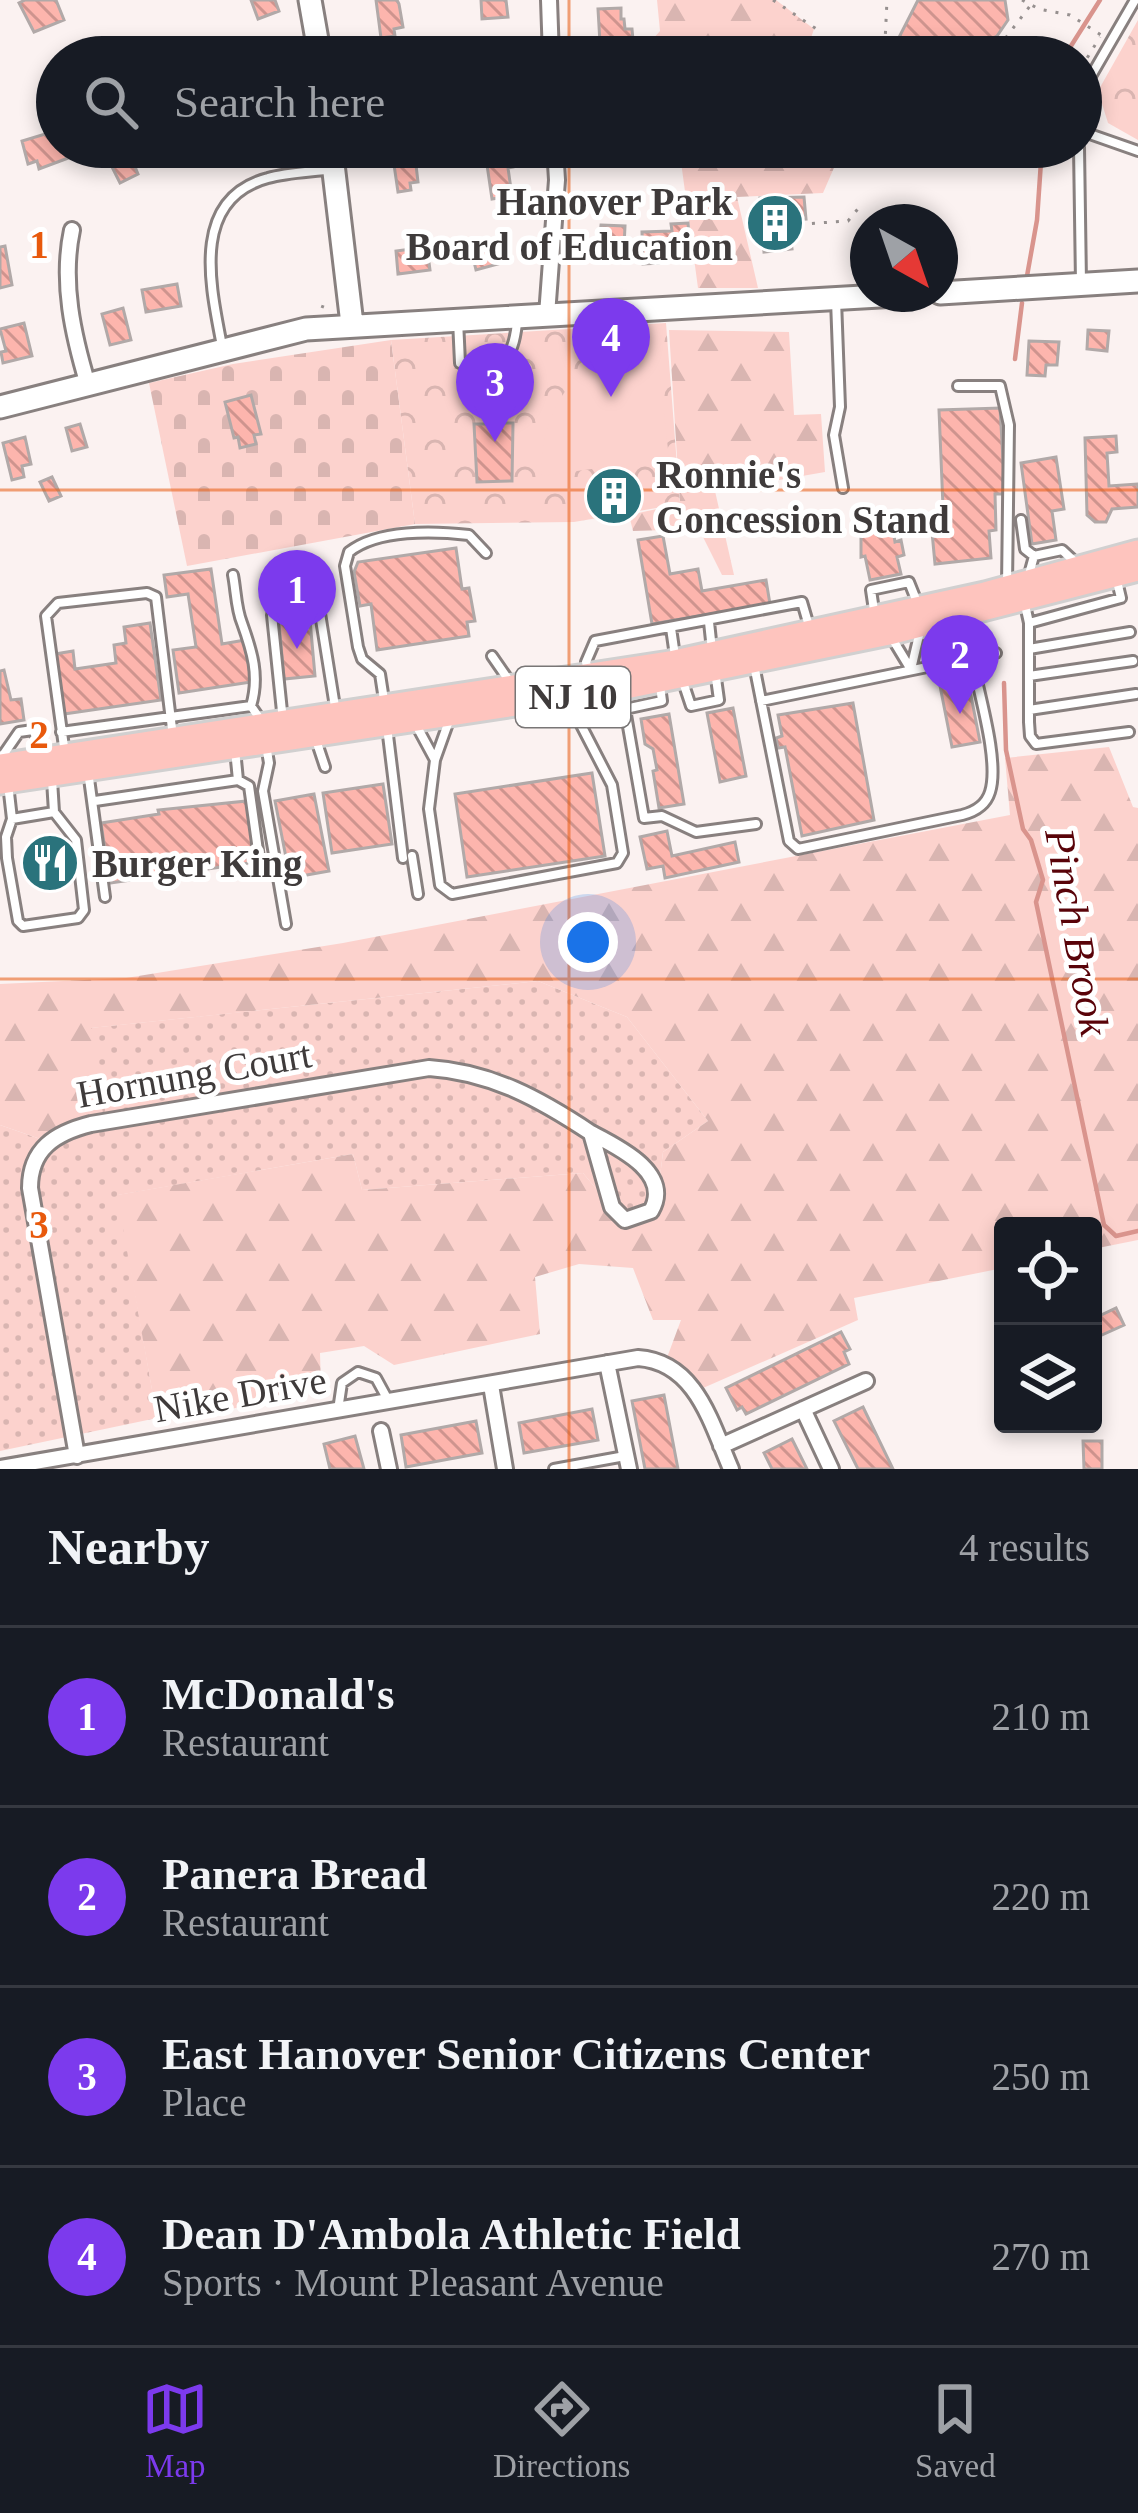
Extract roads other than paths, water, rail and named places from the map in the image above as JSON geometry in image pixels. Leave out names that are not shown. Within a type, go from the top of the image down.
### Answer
[{"type":"main road","name":"NJ 10","points":[[1022,598],[1080,568],[1138,551]]},
{"type":"main road","name":"NJ 10","points":[[714,662],[754,664],[882,626],[1127,573]]},
{"type":"main road","name":"NJ 10","points":[[2,773],[174,739],[271,730],[336,715],[414,721],[451,716],[592,685],[673,673],[811,633],[882,626]]},
{"type":"main road","name":"NJ 10","points":[[54,763],[88,770],[235,748],[271,730],[314,736],[515,688],[592,685],[623,699],[673,673]]},
{"type":"street","points":[[310,0],[316,36]]},
{"type":"street","points":[[549,0],[550,36]]},
{"type":"street","points":[[334,168],[352,324]]},
{"type":"street","points":[[547,315],[555,168]]},
{"type":"street","points":[[73,230],[65,263],[77,348],[88,385]]},
{"type":"street","points":[[958,291],[1138,281]]},
{"type":"street","points":[[0,407],[306,329],[850,297]]},
{"type":"street","name":"Hornung Court","points":[[77,1456],[30,1188],[33,1161],[57,1134],[91,1124],[429,1068],[474,1073],[509,1085],[621,1148],[652,1178],[657,1195],[651,1211],[626,1220],[612,1208],[591,1133]]},
{"type":"street","name":"Nike Drive","points":[[0,1468],[649,1359],[678,1372],[696,1392],[731,1469]]},
{"type":"street","points":[[607,1363],[627,1462]]},
{"type":"street","points":[[721,1446],[866,1381]]},
{"type":"street","points":[[491,1385],[504,1469]]},
{"type":"street","points":[[803,1409],[831,1469]]},
{"type":"street","points":[[381,1431],[388,1469]]},
{"type":"lane","points":[[1102,59],[1136,0]]},
{"type":"lane","points":[[1102,139],[1138,151]]},
{"type":"lane","points":[[223,351],[209,278],[210,241],[221,212],[243,190],[299,168]]},
{"type":"lane","points":[[1079,168],[1082,285]]},
{"type":"lane","points":[[836,298],[841,407],[834,435],[843,488]]},
{"type":"lane","points":[[458,319],[460,363],[498,362],[514,351],[518,316]]},
{"type":"lane","points":[[958,386],[1000,386],[1010,425],[1029,649],[1030,736],[1036,744],[1130,732]]},
{"type":"lane","points":[[1021,520],[1025,549],[1034,556],[1062,550],[1080,568]]},
{"type":"lane","points":[[418,894],[407,857],[380,674],[362,659],[358,647],[345,566],[349,552],[380,539],[470,536],[486,554]]},
{"type":"lane","points":[[1022,598],[1034,556]]},
{"type":"lane","points":[[233,575],[242,624],[250,635],[257,685],[250,706]]},
{"type":"lane","points":[[54,763],[32,730],[19,732],[2,773],[12,819],[6,837],[7,858],[18,921],[23,926],[78,918],[84,910],[76,840],[54,812],[54,763],[61,731],[46,616],[58,603],[152,595],[158,605],[174,739]]},
{"type":"lane","points":[[286,924],[263,791],[271,730],[272,615],[281,607],[310,602],[319,607],[336,715]]},
{"type":"lane","points":[[451,716],[435,760],[430,809],[440,885],[452,894],[621,860],[612,785],[581,725],[592,685],[586,662],[595,640],[802,602],[811,633]]},
{"type":"lane","points":[[910,670],[921,617]]},
{"type":"lane","points":[[671,628],[673,673],[692,706],[719,700],[709,622]]},
{"type":"lane","points":[[882,626],[910,670]]},
{"type":"lane","points":[[1029,649],[1130,632]]},
{"type":"lane","points":[[761,701],[996,653]]},
{"type":"lane","points":[[492,656],[515,688]]},
{"type":"lane","points":[[754,664],[792,847],[834,843],[962,815],[979,807],[989,796],[993,771],[972,658]]},
{"type":"lane","points":[[1029,676],[1133,661]]},
{"type":"lane","points":[[1029,710],[1136,694]]},
{"type":"lane","points":[[623,699],[644,818],[662,816],[696,832],[756,824]]},
{"type":"lane","points":[[61,731],[250,706]]},
{"type":"lane","points":[[250,706],[271,730]]},
{"type":"lane","points":[[414,721],[435,760]]},
{"type":"lane","points":[[314,736],[325,767]]},
{"type":"lane","points":[[235,748],[238,780]]},
{"type":"lane","points":[[88,770],[105,897]]},
{"type":"lane","points":[[95,801],[238,780],[249,786],[261,872]]},
{"type":"lane","points":[[12,819],[54,812]]},
{"type":"lane","points":[[338,1410],[342,1383],[358,1372],[376,1378],[388,1401]]},
{"type":"lane","points":[[554,1469],[627,1462]]},
{"type":"waterway","name":"Pinch Brook","points":[[1077,36],[1100,0]]},
{"type":"waterway","name":"Pinch Brook","points":[[1027,276],[1041,168]]},
{"type":"waterway","name":"Pinch Brook","points":[[1015,359],[1022,303]]},
{"type":"waterway","name":"Pinch Brook","points":[[1004,683],[1006,750],[1023,829],[1043,880],[1036,902],[1104,1225],[1116,1236],[1138,1231]]},
{"type":"place","name":"Hanover Park Board of Education","points":[[775,223]]},
{"type":"place","name":"Dean D'Ambola Athletic Field","points":[[611,397]]},
{"type":"place","name":"East Hanover Senior Citizens Center","points":[[495,442]]},
{"type":"place","name":"Ronnie's Concession Stand","points":[[614,496]]},
{"type":"place","name":"McDonald's","points":[[297,649]]},
{"type":"place","name":"Panera Bread","points":[[960,714]]},
{"type":"place","name":"Burger King","points":[[50,863]]}]
